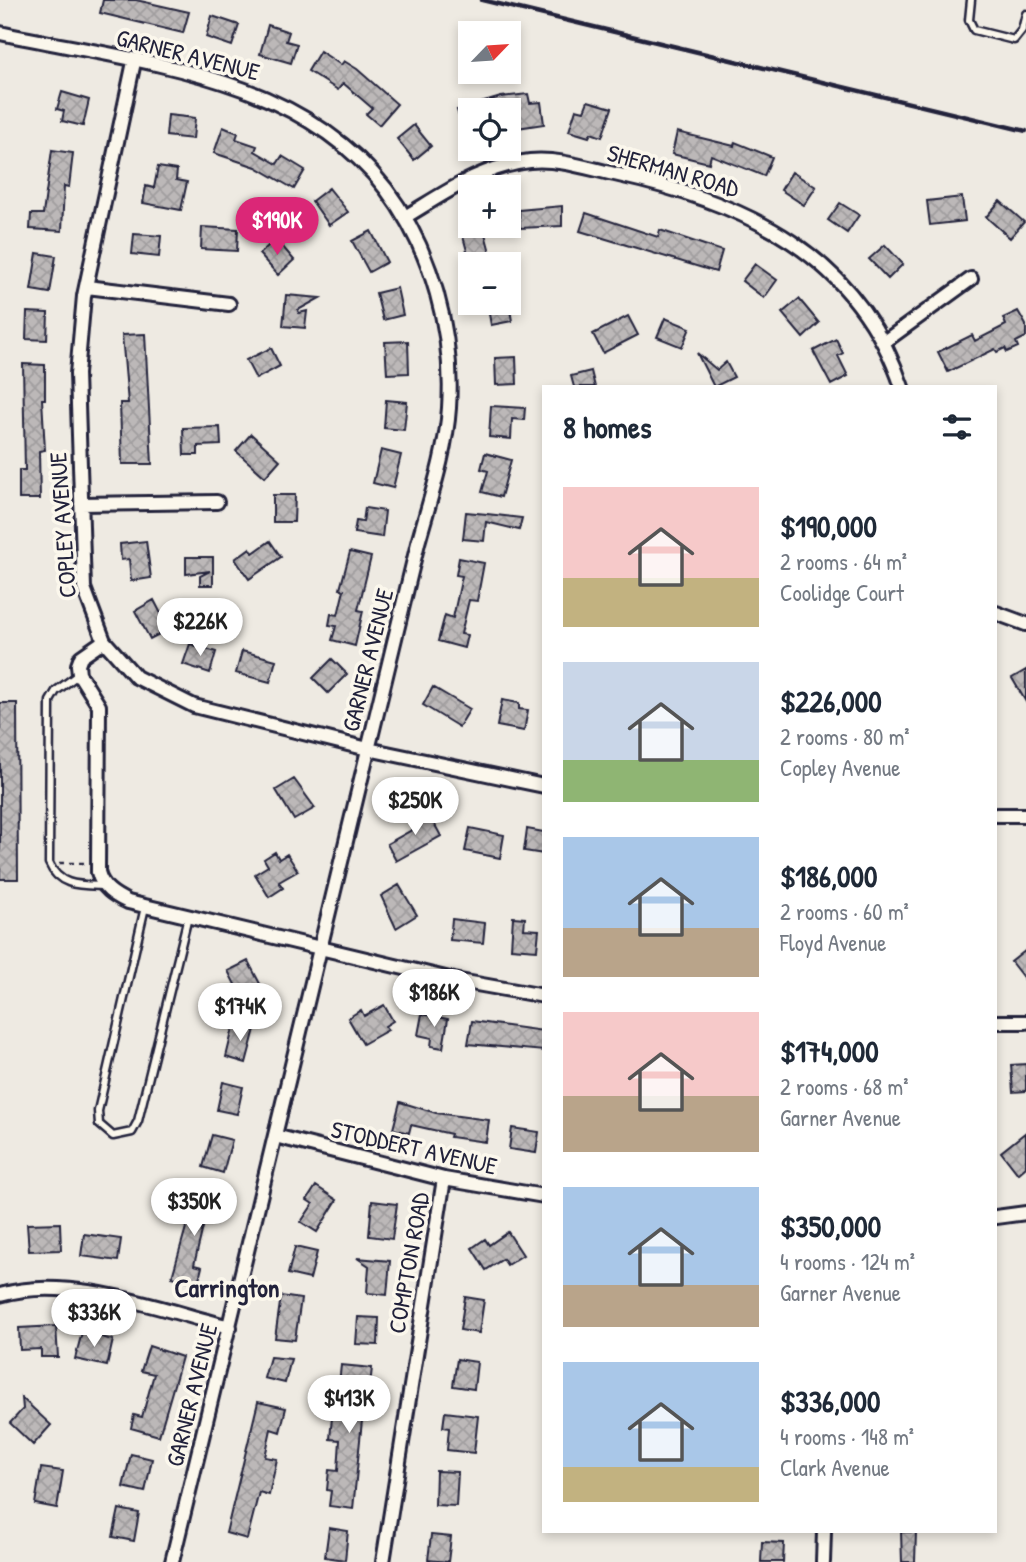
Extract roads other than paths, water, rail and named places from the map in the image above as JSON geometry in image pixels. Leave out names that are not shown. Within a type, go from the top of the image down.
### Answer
[{"type":"street","name":"GARNER AVENUE","points":[[0,33],[208,78],[297,111],[347,148],[385,187],[405,217],[429,269],[447,341],[449,405],[445,440],[172,1562]]},
{"type":"street","name":"COPLEY AVENUE","points":[[134,62],[87,287],[77,374],[84,588],[104,641],[136,677],[175,698],[368,748],[542,786]]},
{"type":"street","name":"SHERMAN ROAD","points":[[405,217],[470,177],[531,161],[553,161],[635,179],[726,205],[785,235],[823,265],[864,311],[884,342],[901,385]]},
{"type":"street","points":[[884,342],[971,279]]},
{"type":"street","points":[[87,287],[229,304]]},
{"type":"street","points":[[81,504],[217,502]]},
{"type":"street","points":[[997,613],[1026,624]]},
{"type":"street","points":[[104,641],[82,657],[79,674],[99,706],[98,862],[104,886],[128,902],[145,907],[322,950],[542,996]]},
{"type":"street","points":[[997,815],[1026,815]]},
{"type":"street","points":[[997,1022],[1026,1022]]},
{"type":"street","name":"STODDERT AVENUE","points":[[275,1136],[444,1179],[542,1196]]},
{"type":"street","name":"COMPTON ROAD","points":[[383,1562],[444,1179]]},
{"type":"street","points":[[997,1217],[1026,1213]]},
{"type":"street","points":[[0,1294],[38,1288],[72,1289],[230,1327]]},
{"type":"street","points":[[822,1562],[824,1533]]},
{"type":"lane","points":[[971,0],[969,20],[974,30],[988,36],[1014,40],[1022,30],[1026,14]]},
{"type":"lane","points":[[79,674],[55,691],[50,701],[49,863],[58,878],[67,883],[104,886]]},
{"type":"lane","points":[[145,907],[98,1111],[99,1124],[113,1136],[132,1132],[138,1121],[187,917]]},
{"type":"railway","points":[[482,0],[1026,131]]},
{"type":"district","name":"Carrington","points":[[227,1288]]}]
